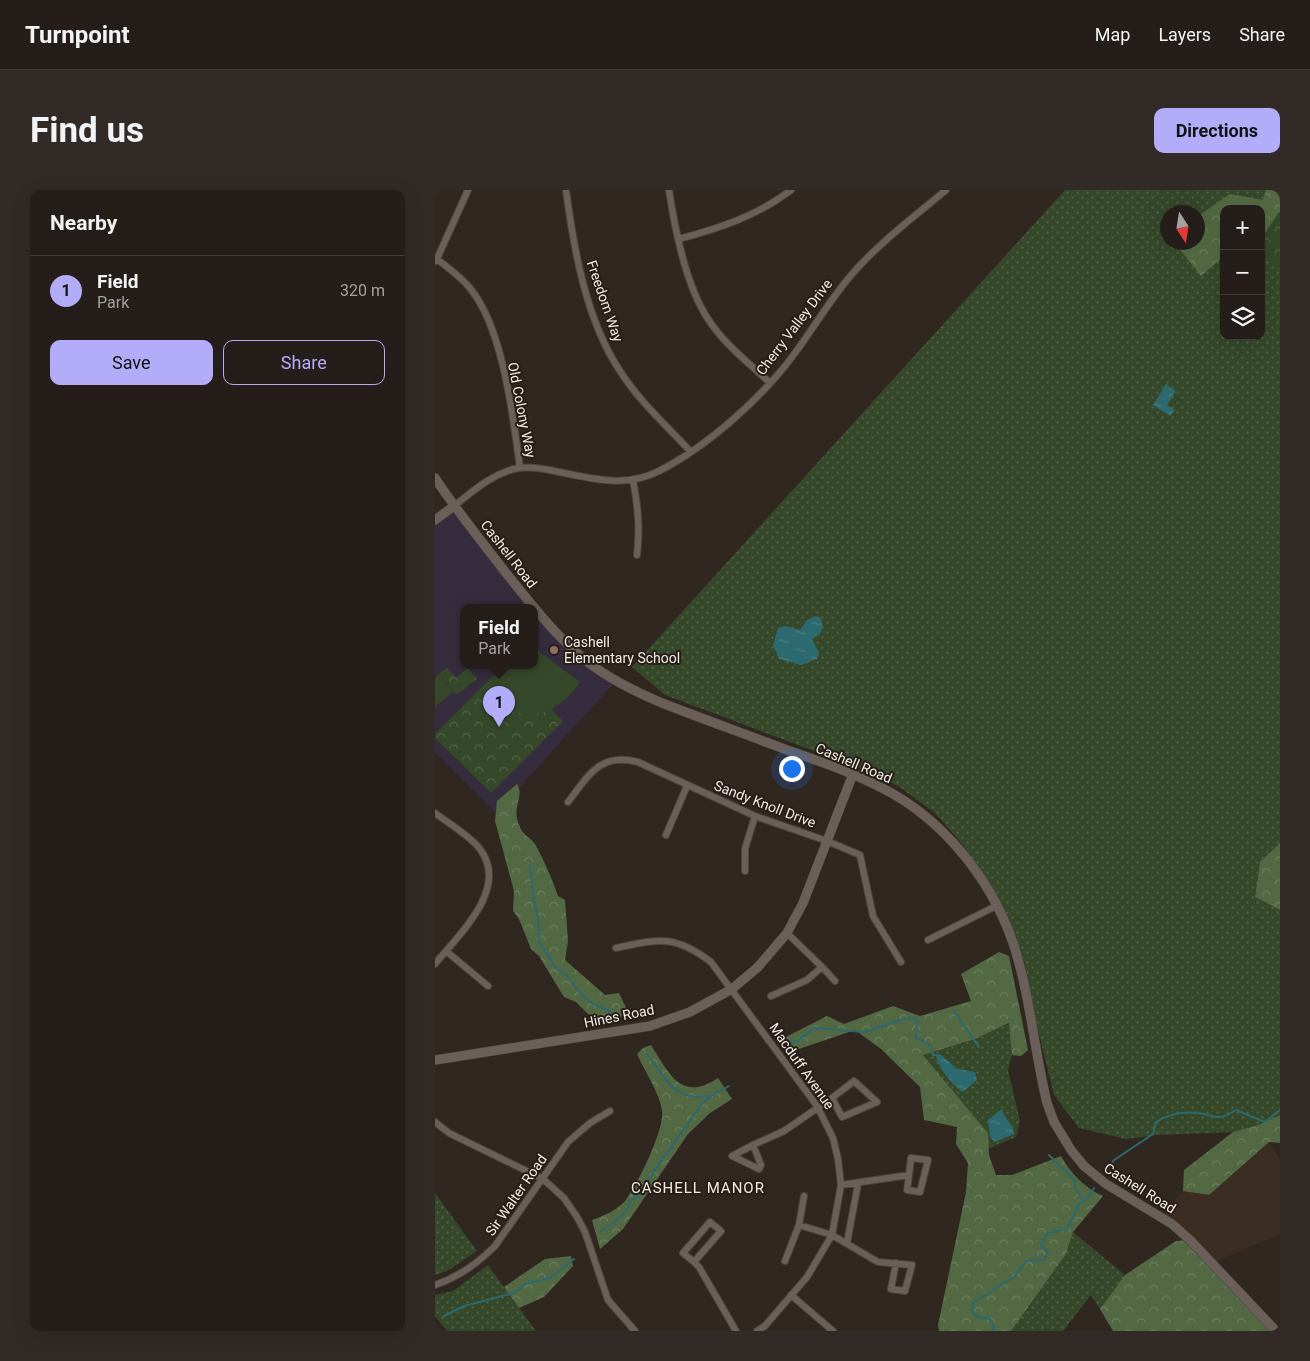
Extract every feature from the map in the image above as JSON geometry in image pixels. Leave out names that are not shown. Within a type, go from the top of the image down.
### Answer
[{"type":"street","points":[[436,261],[468,190]]},
{"type":"street","name":"Freedom Way","points":[[566,190],[577,258],[603,340],[619,370],[636,394],[691,451]]},
{"type":"street","points":[[669,190],[679,239],[694,292],[708,320],[727,342],[770,383]]},
{"type":"street","points":[[679,239],[742,220],[776,201],[791,190]]},
{"type":"street","name":"Cherry Valley Drive","points":[[435,520],[493,477],[521,468],[548,469],[605,481],[633,480],[660,471],[691,451],[734,418],[770,383],[795,353],[853,273],[881,244],[946,190]]},
{"type":"street","name":"Old Colony Way","points":[[436,261],[469,287],[486,316],[507,383],[521,468]]},
{"type":"street","name":"Cashell Road","points":[[435,478],[453,506],[530,604]]},
{"type":"street","points":[[633,480],[640,529],[637,555]]},
{"type":"street","name":"Cashell Road","points":[[538,613],[559,637],[589,663],[628,688],[662,703],[853,774],[884,789],[921,813],[941,832],[981,878],[1012,939],[1019,962],[1047,1103],[1054,1122],[1071,1150],[1084,1166],[1106,1184],[1172,1224],[1190,1240],[1275,1331]]},
{"type":"street","name":"Sandy Knoll Drive","points":[[568,802],[593,770],[615,759],[626,758],[639,762],[687,786],[755,816],[861,855],[873,916],[901,962]]},
{"type":"street","name":"Hines Road","points":[[435,1060],[650,1026],[690,1012],[731,989],[758,967],[787,933],[803,902],[853,774]]},
{"type":"street","points":[[665,835],[687,786]]},
{"type":"street","points":[[435,814],[480,849],[490,874],[487,894],[484,900],[435,964]]},
{"type":"street","points":[[745,871],[745,849],[755,816]]},
{"type":"street","points":[[928,940],[996,906]]},
{"type":"street","points":[[787,933],[835,982]]},
{"type":"street","name":"Macduff Avenue","points":[[616,948],[657,939],[687,946],[711,962],[817,1106],[833,1138],[841,1185],[832,1235],[821,1258],[765,1326],[757,1331]]},
{"type":"street","points":[[446,951],[488,986]]},
{"type":"street","points":[[771,996],[807,980],[822,967]]},
{"type":"street","points":[[753,1145],[761,1165],[759,1169],[732,1156],[753,1145],[784,1131],[854,1081],[877,1102],[842,1117],[832,1098]]},
{"type":"street","name":"Sir Walter Road","points":[[435,1285],[467,1271],[483,1258],[495,1246],[568,1142],[590,1123],[610,1111]]},
{"type":"street","points":[[435,1122],[449,1133],[543,1179],[564,1198],[577,1216],[608,1300],[635,1331]]},
{"type":"street","points":[[911,1158],[928,1160],[920,1192],[907,1190],[909,1176],[911,1158]]},
{"type":"street","points":[[841,1185],[909,1176]]},
{"type":"street","points":[[847,1243],[858,1184]]},
{"type":"street","points":[[785,1261],[799,1226],[804,1196]]},
{"type":"street","points":[[694,1262],[721,1231],[709,1222],[683,1253],[699,1267],[736,1331]]},
{"type":"street","points":[[799,1226],[832,1235],[878,1262],[896,1263],[912,1265],[905,1291],[891,1290],[896,1263]]},
{"type":"street","points":[[791,1295],[833,1331]]},
{"type":"shaded area","name":"Cashell Elementary School","points":[[454,506],[533,604],[460,604],[460,669],[538,669],[538,611],[559,637],[616,681],[496,813],[435,753],[435,520]]},
{"type":"shaded area","points":[[1269,1142],[1280,1160],[1280,1234],[1212,1263],[1160,1217],[1183,1191],[1209,1195]]},
{"type":"green space","points":[[1065,190],[1280,190],[1280,843],[1260,862],[1255,897],[1280,910],[1280,1115],[1258,1125],[1233,1132],[1157,1135],[1126,1139],[1079,1128],[1054,1095],[1024,961],[1003,911],[986,878],[962,844],[935,813],[898,786],[854,766],[665,695],[632,667]]},
{"type":"green space","points":[[1266,190],[1280,190],[1280,213],[1265,234],[1265,205],[1220,205],[1220,259],[1201,276],[1181,250],[1205,250],[1205,211],[1230,194],[1263,200]]},
{"type":"green space","points":[[1279,212],[1280,268],[1265,259],[1265,233]]},
{"type":"green space","points":[[538,651],[580,682],[563,701],[542,713],[530,714],[507,709],[495,701],[482,687],[505,669],[538,669]]},
{"type":"green space","points":[[447,668],[456,678],[469,669],[477,679],[456,695],[439,674]]},
{"type":"green space","points":[[500,669],[510,669],[563,721],[491,793],[435,738],[435,734]]},
{"type":"green space","points":[[439,674],[453,692],[435,707],[435,678]]},
{"type":"green space","points":[[517,784],[520,792],[516,814],[521,829],[534,842],[558,896],[565,900],[568,941],[565,960],[605,995],[619,993],[629,1014],[598,1024],[576,1002],[564,997],[539,956],[531,949],[519,919],[513,911],[514,891],[495,821],[497,801]]},
{"type":"green space","points":[[1280,843],[1280,910],[1255,897],[1260,862]]},
{"type":"green space","points":[[999,952],[1009,956],[1028,1050],[1021,1056],[1012,1055],[1009,1023],[975,1039],[923,1055],[988,1133],[989,1155],[996,1175],[1012,1175],[1061,1156],[1079,1180],[1103,1196],[1073,1232],[1066,1254],[1011,1331],[939,1331],[938,1325],[966,1192],[968,1163],[956,1144],[957,1127],[924,1120],[920,1087],[881,1049],[855,1030],[793,1051],[778,1041],[827,1016],[844,1024],[893,1006],[920,1016],[971,1001],[961,974]]},
{"type":"green space","points":[[1010,1023],[1012,1055],[1008,1070],[1020,1121],[1016,1137],[988,1149],[988,1133],[923,1055],[975,1039]]},
{"type":"green space","points":[[651,1045],[670,1074],[677,1081],[685,1086],[694,1087],[705,1085],[718,1078],[732,1099],[710,1113],[688,1134],[623,1229],[600,1249],[592,1220],[610,1212],[625,1201],[643,1170],[655,1143],[662,1119],[661,1104],[637,1054],[643,1048]]},
{"type":"green space","points":[[1280,1115],[1280,1143],[1269,1142],[1209,1195],[1183,1191],[1184,1170],[1233,1132],[1258,1125]]},
{"type":"green space","points":[[435,1193],[477,1251],[447,1271],[435,1275]]},
{"type":"green space","points":[[1073,1232],[1125,1275],[1100,1309],[1091,1295],[1063,1331],[1011,1331],[1066,1254]]},
{"type":"green space","points":[[1190,1240],[1275,1331],[1113,1331],[1100,1309],[1125,1275],[1176,1241]]},
{"type":"green space","points":[[571,1256],[573,1266],[544,1297],[519,1308],[504,1287],[545,1259]]},
{"type":"green space","points":[[488,1265],[536,1331],[447,1331],[435,1316],[435,1295],[453,1291]]},
{"type":"water","points":[[1166,384],[1176,391],[1167,405],[1175,410],[1170,416],[1153,405]]},
{"type":"water","points":[[816,616],[821,618],[823,627],[820,634],[812,639],[819,653],[817,659],[801,665],[779,659],[773,645],[778,628],[786,626],[800,630],[807,620]]},
{"type":"water","points":[[940,1054],[957,1069],[975,1072],[977,1080],[963,1092],[950,1081],[943,1071],[936,1055]]},
{"type":"water","points":[[1002,1109],[1014,1134],[994,1142],[990,1136],[988,1120]]},
{"type":"waterway","points":[[530,866],[534,902],[538,918],[539,942],[557,969],[566,975],[582,995],[591,1003],[611,1012]]},
{"type":"waterway","points":[[953,1010],[979,1047]]},
{"type":"waterway","points":[[790,1043],[798,1041],[814,1028],[864,1032],[908,1018],[917,1019],[916,1038],[931,1046],[933,1055],[936,1055]]},
{"type":"waterway","points":[[647,1054],[666,1080],[679,1092],[697,1097],[710,1096]]},
{"type":"waterway","points":[[601,1231],[615,1222],[627,1210],[631,1200],[639,1196],[654,1171],[701,1105],[711,1096],[729,1086]]},
{"type":"waterway","points":[[1106,1172],[1114,1160],[1153,1134],[1156,1122],[1171,1115],[1192,1112],[1221,1117],[1236,1110],[1265,1122],[1280,1110]]},
{"type":"waterway","points":[[1049,1155],[1075,1181],[1075,1188],[1084,1201]]},
{"type":"waterway","points":[[992,1331],[994,1327],[989,1318],[978,1317],[972,1311],[973,1303],[1014,1277],[1027,1261],[1044,1260],[1048,1252],[1041,1246],[1047,1233],[1067,1229],[1079,1204],[1088,1198],[1094,1188]]},
{"type":"waterway","points":[[444,1316],[464,1306],[514,1293],[525,1284],[550,1278],[574,1259]]},
{"type":"place","name":"Cashell Elementary School","points":[[554,650]]},
{"type":"place","name":"Field","points":[[499,727]]},
{"type":"district","name":"CASHELL MANOR","points":[[698,1188]]}]
